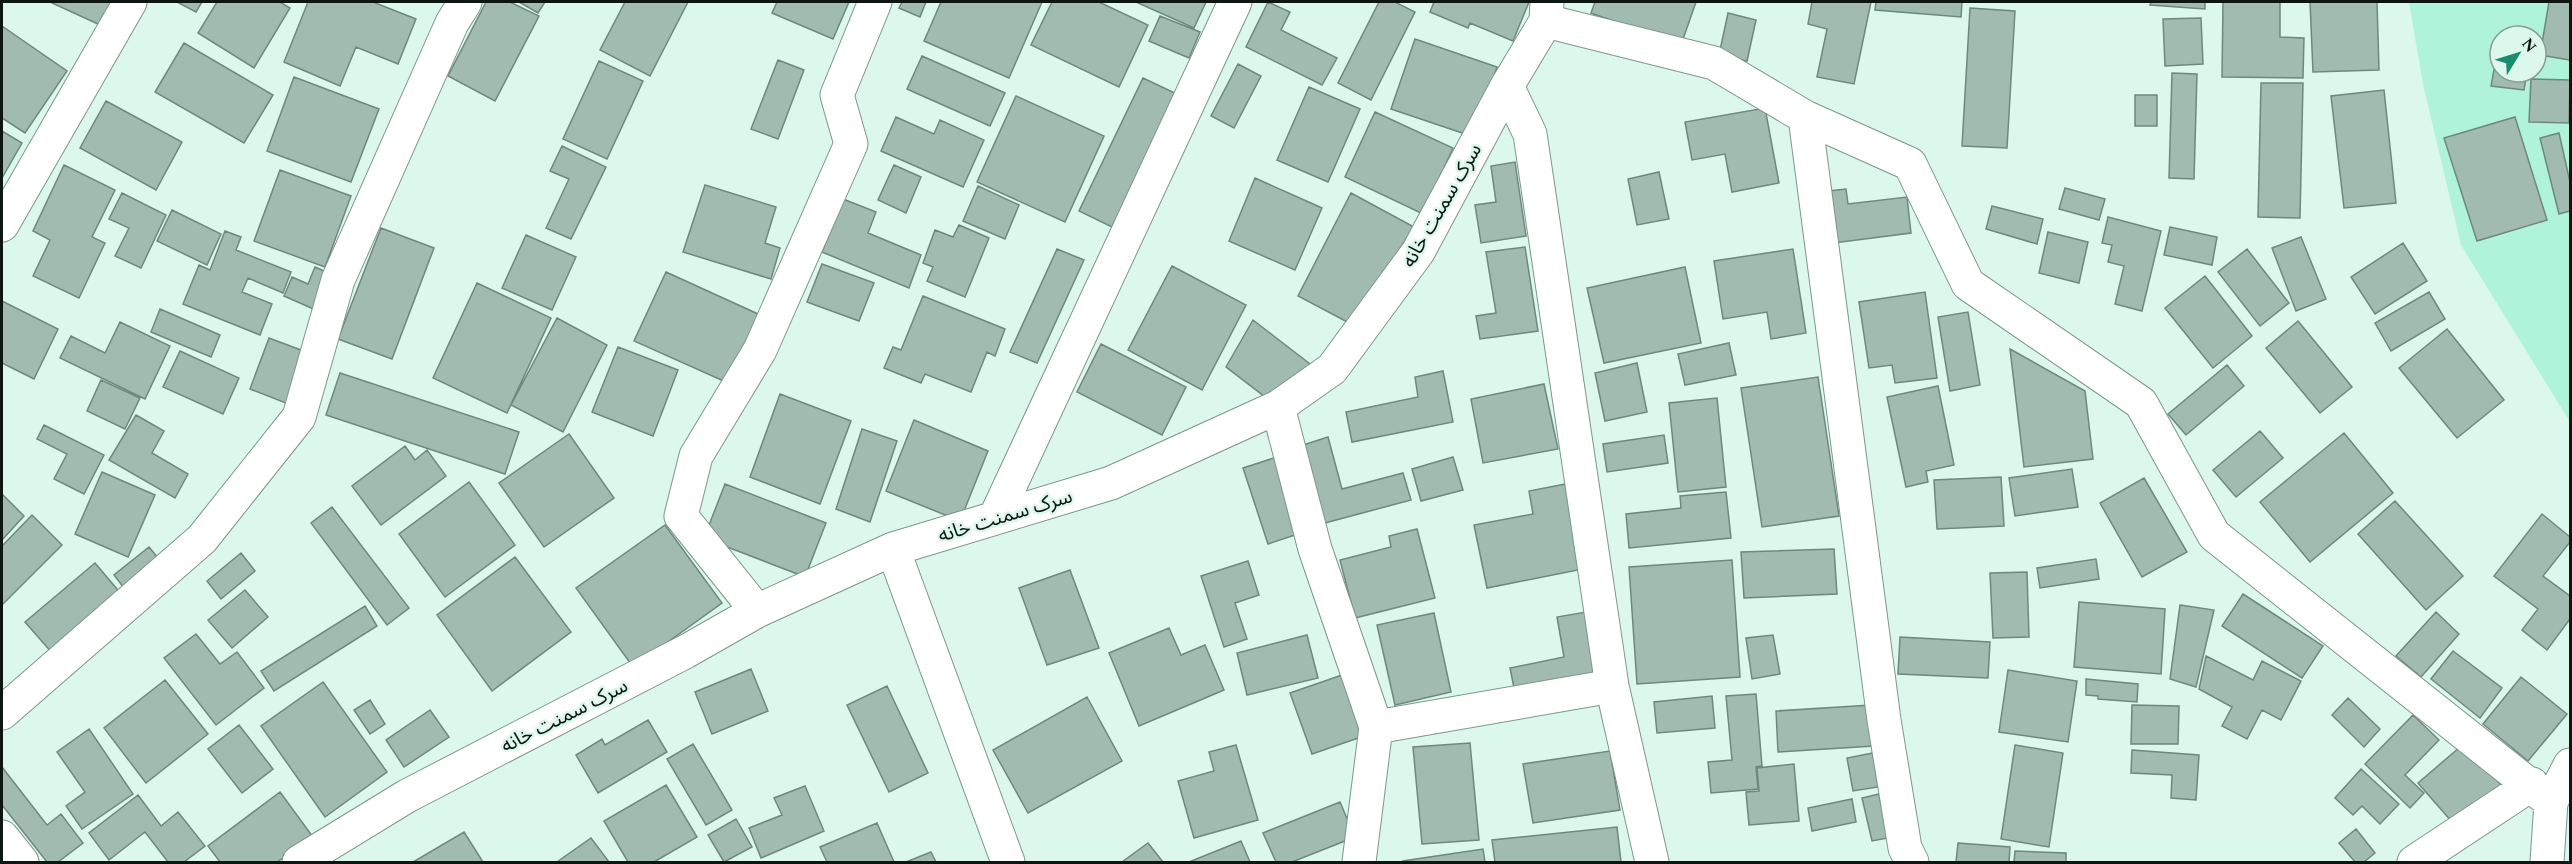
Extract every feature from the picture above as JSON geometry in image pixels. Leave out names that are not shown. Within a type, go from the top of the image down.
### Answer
[{"type":"street","points":[[2,225],[130,2]]},
{"type":"street","points":[[2,713],[202,539],[299,417],[338,280],[452,23],[465,2]]},
{"type":"street","points":[[757,611],[681,516],[696,456],[760,350],[851,144],[837,95],[874,2]]},
{"type":"street","points":[[995,518],[1235,2]]},
{"type":"street","points":[[1546,11],[1714,63],[1805,117],[1910,164],[1968,284],[2141,403],[2214,535],[2542,793],[2547,862]]},
{"type":"street","name":"سرک سمنت خانه","points":[[299,862],[407,796],[675,658],[757,611],[893,549],[1111,483],[1278,407],[1332,369],[1418,252],[1546,11]]},
{"type":"street","points":[[1507,86],[1530,134],[1612,686],[1652,862]]},
{"type":"street","points":[[1805,117],[1884,720],[1905,848],[1912,862]]},
{"type":"street","points":[[1278,407],[1315,549],[1376,727],[1359,862]]},
{"type":"street","points":[[893,549],[1008,862]]},
{"type":"street","points":[[1376,727],[1612,686]]},
{"type":"street","points":[[2414,862],[2542,793],[2571,765]]},
{"type":"street","points":[[2,837],[22,862]]},
{"type":"green space","points":[[2409,2],[2570,2],[2570,422],[2461,245],[2423,84]]},
{"type":"building","points":[[50,2],[111,2],[100,25]]},
{"type":"building","points":[[177,2],[202,2],[196,12]]},
{"type":"building","points":[[217,2],[280,2],[290,8],[254,68],[198,33]]},
{"type":"building","points":[[308,2],[373,2],[416,19],[398,64],[356,47],[340,86],[284,62]]},
{"type":"building","points":[[486,2],[510,2],[539,16],[495,101],[448,76]]},
{"type":"building","points":[[519,2],[545,2],[538,13]]},
{"type":"building","points":[[625,2],[688,2],[650,76],[600,50]]},
{"type":"building","points":[[777,2],[849,2],[833,39],[772,13]]},
{"type":"building","points":[[902,2],[926,2],[920,17],[899,8]]},
{"type":"building","points":[[941,2],[1042,2],[1009,78],[924,41]]},
{"type":"building","points":[[1052,2],[1099,2],[1148,25],[1119,87],[1031,45]]},
{"type":"building","points":[[1136,2],[1206,2],[1194,28]]},
{"type":"building","points":[[1268,2],[1290,12],[1281,30],[1337,58],[1322,85],[1246,47]]},
{"type":"building","points":[[1379,2],[1395,2],[1415,12],[1371,100],[1338,83]]},
{"type":"building","points":[[1434,2],[1529,2],[1513,41],[1470,23],[1468,28],[1430,12]]},
{"type":"building","points":[[1595,2],[1696,2],[1681,45],[1591,13]]},
{"type":"building","points":[[1812,2],[1871,2],[1854,84],[1817,77],[1827,29],[1808,24]]},
{"type":"building","points":[[1876,2],[1962,2],[1961,17],[1875,10]]},
{"type":"building","points":[[2151,2],[2205,2],[2205,9],[2150,5]]},
{"type":"building","points":[[2223,2],[2280,2],[2280,37],[2304,38],[2303,78],[2222,77]]},
{"type":"building","points":[[2310,2],[2377,2],[2379,70],[2313,72]]},
{"type":"building","points":[[2549,2],[2570,2],[2570,60],[2548,56],[2548,24],[2545,24]]},
{"type":"building","points":[[1970,8],[2015,11],[2007,148],[1962,146]]},
{"type":"building","points":[[1728,13],[1756,20],[1747,61],[1719,55]]},
{"type":"building","points":[[1160,16],[1200,32],[1189,58],[1149,41]]},
{"type":"building","points":[[2201,18],[2203,64],[2165,66],[2163,19]]},
{"type":"building","points":[[2,26],[67,71],[25,133],[2,118]]},
{"type":"building","points":[[1415,39],[1497,67],[1474,137],[1391,109]]},
{"type":"building","points":[[184,43],[273,95],[244,143],[155,92]]},
{"type":"building","points":[[922,56],[1005,93],[990,126],[907,89]]},
{"type":"building","points":[[778,60],[804,70],[778,139],[751,129]]},
{"type":"building","points":[[599,61],[643,81],[607,159],[563,139]]},
{"type":"building","points":[[1238,64],[1261,76],[1234,128],[1211,116]]},
{"type":"building","points":[[2172,73],[2197,74],[2194,179],[2169,178]]},
{"type":"building","points":[[294,77],[379,109],[351,182],[267,151]]},
{"type":"building","points":[[1143,78],[1177,94],[1112,227],[1079,211]]},
{"type":"building","points":[[2548,79],[2570,80],[2569,123],[2529,122],[2531,84],[2548,84]]},
{"type":"building","points":[[2261,83],[2303,83],[2300,218],[2258,217]]},
{"type":"building","points":[[2491,84],[2525,84],[2524,90],[2491,86]]},
{"type":"building","points":[[1309,87],[1360,109],[1328,182],[1277,160]]},
{"type":"building","points":[[2384,90],[2396,203],[2344,208],[2331,96]]},
{"type":"building","points":[[2135,95],[2157,95],[2157,126],[2135,126]]},
{"type":"building","points":[[1016,96],[1104,136],[1065,222],[977,182]]},
{"type":"building","points":[[106,101],[182,142],[156,190],[80,148]]},
{"type":"building","points":[[1765,108],[1779,183],[1732,192],[1725,154],[1692,160],[1685,122]]},
{"type":"building","points":[[1375,112],[1453,148],[1423,214],[1345,177]]},
{"type":"building","points":[[896,117],[934,134],[940,120],[984,140],[963,187],[881,151]]},
{"type":"building","points":[[2515,117],[2547,220],[2477,241],[2444,138]]},
{"type":"building","points":[[2,131],[22,143],[2,178]]},
{"type":"building","points":[[2559,133],[2570,182],[2570,211],[2559,214],[2540,138]]},
{"type":"building","points":[[562,146],[606,167],[571,239],[546,228],[569,179],[550,171]]},
{"type":"building","points":[[1515,162],[1526,236],[1481,243],[1475,205],[1496,202],[1491,166]]},
{"type":"building","points":[[64,165],[115,190],[92,237],[105,243],[79,298],[33,276],[50,240],[33,231]]},
{"type":"building","points":[[894,165],[921,177],[906,213],[878,200]]},
{"type":"building","points":[[280,170],[351,196],[325,267],[254,241]]},
{"type":"building","points":[[1659,172],[1669,219],[1637,225],[1628,179]]},
{"type":"building","points":[[1255,178],[1322,208],[1295,270],[1229,241]]},
{"type":"building","points":[[705,185],[776,207],[765,243],[780,248],[771,279],[683,252]]},
{"type":"building","points":[[978,186],[1019,205],[1005,239],[963,221]]},
{"type":"building","points":[[2065,188],[2105,199],[2099,220],[2059,209]]},
{"type":"building","points":[[1846,189],[1848,204],[1907,197],[1911,233],[1826,244],[1820,192]]},
{"type":"building","points":[[122,193],[166,215],[141,268],[115,256],[129,228],[109,219]]},
{"type":"building","points":[[1351,193],[1414,227],[1351,324],[1298,296]]},
{"type":"building","points":[[843,199],[876,212],[868,233],[921,255],[909,288],[822,252]]},
{"type":"building","points":[[1992,206],[2043,219],[2037,244],[1986,229]]},
{"type":"building","points":[[172,210],[221,234],[207,265],[157,241]]},
{"type":"building","points":[[2108,217],[2161,231],[2142,311],[2115,304],[2124,266],[2108,262],[2112,245],[2102,243]]},
{"type":"building","points":[[959,225],[989,238],[965,297],[927,281],[933,267],[923,263],[935,230],[953,237]]},
{"type":"building","points":[[2170,227],[2217,237],[2212,265],[2164,255]]},
{"type":"building","points":[[381,228],[434,248],[392,359],[338,339]]},
{"type":"building","points":[[225,231],[241,237],[236,250],[291,272],[283,293],[248,278],[242,292],[272,304],[260,335],[183,304],[199,265],[210,270]]},
{"type":"building","points":[[2048,232],[2088,242],[2079,283],[2039,273]]},
{"type":"building","points":[[526,235],[576,257],[552,310],[502,288]]},
{"type":"building","points":[[2301,237],[2326,299],[2296,311],[2272,248]]},
{"type":"building","points":[[2403,243],[2427,281],[2375,314],[2351,277]]},
{"type":"building","points":[[1525,247],[1538,331],[1480,339],[1476,316],[1496,313],[1486,252]]},
{"type":"building","points":[[1057,249],[1084,260],[1037,363],[1010,352]]},
{"type":"building","points":[[1793,249],[1806,333],[1771,339],[1767,312],[1723,319],[1714,261]]},
{"type":"building","points":[[2247,249],[2289,303],[2260,326],[2218,272]]},
{"type":"building","points":[[822,264],[874,283],[859,321],[807,302]]},
{"type":"building","points":[[1172,266],[1246,305],[1202,390],[1128,350]]},
{"type":"building","points":[[315,267],[333,275],[318,311],[284,296],[292,277],[308,284]]},
{"type":"building","points":[[1685,267],[1701,343],[1604,363],[1587,288]]},
{"type":"building","points":[[666,272],[758,314],[728,383],[634,341]]},
{"type":"building","points":[[2205,276],[2252,336],[2213,368],[2165,308]]},
{"type":"building","points":[[477,283],[551,318],[507,413],[433,378]]},
{"type":"building","points":[[1925,292],[1937,378],[1895,383],[1892,365],[1869,368],[1859,302]]},
{"type":"building","points":[[2429,292],[2445,319],[2391,351],[2375,323]]},
{"type":"building","points":[[923,296],[1005,329],[995,356],[987,352],[971,392],[925,374],[921,383],[884,368],[893,347],[901,350]]},
{"type":"building","points":[[2,301],[58,329],[34,379],[2,363]]},
{"type":"building","points":[[160,309],[220,335],[211,357],[151,332]]},
{"type":"building","points":[[1968,312],[1980,385],[1950,391],[1938,317]]},
{"type":"building","points":[[557,318],[607,345],[563,432],[511,405]]},
{"type":"building","points":[[1253,320],[1318,370],[1264,396],[1226,367]]},
{"type":"building","points":[[2298,321],[2352,387],[2320,413],[2266,348]]},
{"type":"building","points":[[120,322],[170,346],[145,399],[60,358],[71,336],[105,353]]},
{"type":"building","points":[[2447,329],[2504,400],[2457,438],[2399,368]]},
{"type":"building","points":[[269,338],[309,353],[291,405],[250,389]]},
{"type":"building","points":[[1729,343],[1736,375],[1685,385],[1678,354]]},
{"type":"building","points":[[1101,344],[1186,387],[1162,435],[1077,392]]},
{"type":"building","points":[[618,347],[678,370],[653,436],[592,412]]},
{"type":"building","points":[[2010,349],[2085,391],[2093,459],[2024,467]]},
{"type":"building","points":[[180,351],[239,378],[223,414],[163,387]]},
{"type":"building","points":[[1637,363],[1647,412],[1605,421],[1595,373]]},
{"type":"building","points":[[2227,365],[2244,386],[2186,435],[2168,414]]},
{"type":"building","points":[[1443,371],[1453,422],[1352,442],[1346,412],[1418,397],[1415,377]]},
{"type":"building","points":[[340,373],[519,432],[505,474],[326,415]]},
{"type":"building","points":[[1818,377],[1839,516],[1762,527],[1741,388]]},
{"type":"building","points":[[101,380],[140,398],[125,429],[87,411]]},
{"type":"building","points":[[1544,384],[1558,449],[1483,463],[1471,399]]},
{"type":"building","points":[[1938,386],[1954,465],[1926,471],[1928,482],[1906,487],[1887,397]]},
{"type":"building","points":[[780,394],[851,421],[820,504],[750,477]]},
{"type":"building","points":[[1717,398],[1726,487],[1678,492],[1669,403]]},
{"type":"building","points":[[136,415],[164,431],[152,453],[188,474],[175,498],[109,460]]},
{"type":"building","points":[[914,420],[988,451],[960,521],[886,491]]},
{"type":"building","points":[[44,425],[104,455],[84,494],[54,479],[67,454],[37,439]]},
{"type":"building","points":[[862,429],[897,441],[870,522],[836,509]]},
{"type":"building","points":[[2260,431],[2283,458],[2236,497],[2213,470]]},
{"type":"building","points":[[2344,433],[2393,493],[2310,562],[2260,502]]},
{"type":"building","points":[[569,434],[614,498],[544,547],[499,483]]},
{"type":"building","points":[[1664,435],[1668,463],[1607,472],[1603,444]]},
{"type":"building","points":[[1328,437],[1342,489],[1403,473],[1411,500],[1321,524],[1300,446]]},
{"type":"building","points":[[405,446],[415,460],[427,450],[446,476],[381,525],[352,486]]},
{"type":"building","points":[[1280,456],[1304,532],[1268,544],[1243,468]]},
{"type":"building","points":[[1453,457],[1463,490],[1421,501],[1412,469]]},
{"type":"building","points":[[2072,469],[2078,507],[2015,516],[2009,478]]},
{"type":"building","points":[[102,472],[155,495],[128,557],[75,534]]},
{"type":"building","points":[[2001,477],[2004,526],[1937,529],[1934,480]]},
{"type":"building","points":[[2144,478],[2187,552],[2142,577],[2100,503]]},
{"type":"building","points":[[469,482],[515,545],[445,597],[399,534]]},
{"type":"building","points":[[1571,483],[1588,568],[1487,588],[1474,525],[1533,514],[1529,491]]},
{"type":"building","points":[[725,484],[826,523],[805,577],[704,538]]},
{"type":"building","points":[[1726,492],[1731,538],[1629,548],[1626,514],[1681,508],[1680,496]]},
{"type":"building","points":[[2,494],[24,516],[2,540]]},
{"type":"building","points":[[2395,501],[2463,576],[2426,610],[2358,534]]},
{"type":"building","points":[[332,507],[409,608],[387,625],[311,523]]},
{"type":"building","points":[[2542,514],[2570,537],[2570,542],[2543,576],[2570,596],[2570,619],[2547,650],[2522,630],[2538,609],[2494,576]]},
{"type":"building","points":[[32,515],[62,545],[2,605],[2,546]]},
{"type":"building","points":[[665,525],[722,603],[633,667],[576,588]]},
{"type":"building","points":[[1417,529],[1435,598],[1355,618],[1340,560],[1391,547],[1389,536]]},
{"type":"building","points":[[149,547],[163,564],[127,592],[114,575]]},
{"type":"building","points":[[1834,549],[1837,594],[1744,598],[1741,552]]},
{"type":"building","points":[[241,553],[255,571],[221,599],[207,581]]},
{"type":"building","points":[[515,557],[571,632],[492,691],[437,615]]},
{"type":"building","points":[[2096,559],[2099,579],[2040,588],[2037,568]]},
{"type":"building","points":[[1732,560],[1740,677],[1637,684],[1629,567]]},
{"type":"building","points":[[1248,561],[1259,595],[1235,603],[1247,639],[1224,647],[1201,576]]},
{"type":"building","points":[[95,563],[122,595],[53,654],[25,622]]},
{"type":"building","points":[[1070,570],[1099,648],[1047,665],[1019,588]]},
{"type":"building","points":[[2027,572],[2029,637],[1993,638],[1990,573]]},
{"type":"building","points":[[245,590],[268,617],[232,648],[208,620]]},
{"type":"building","points":[[2243,594],[2323,646],[2302,678],[2222,626]]},
{"type":"building","points":[[2079,602],[2165,609],[2161,674],[2074,667]]},
{"type":"building","points":[[2180,605],[2214,610],[2196,687],[2170,679]]},
{"type":"building","points":[[365,606],[377,626],[274,691],[261,671]]},
{"type":"building","points":[[1586,612],[1600,682],[1516,698],[1510,668],[1564,657],[1557,617]]},
{"type":"building","points":[[2436,612],[2459,634],[2421,677],[2396,656]]},
{"type":"building","points":[[1434,613],[1451,692],[1395,705],[1377,625]]},
{"type":"building","points":[[1169,628],[1181,655],[1205,645],[1224,690],[1139,726],[1109,653]]},
{"type":"building","points":[[196,634],[220,664],[237,652],[264,688],[216,725],[164,658]]},
{"type":"building","points":[[1307,635],[1318,678],[1247,695],[1237,653]]},
{"type":"building","points":[[1773,635],[1780,674],[1752,679],[1746,638]]},
{"type":"building","points":[[1900,637],[1990,642],[1988,678],[1898,674]]},
{"type":"building","points":[[2453,651],[2502,688],[2480,718],[2431,679]]},
{"type":"building","points":[[2206,656],[2253,680],[2262,661],[2301,681],[2281,720],[2262,710],[2247,739],[2222,726],[2232,707],[2199,689]]},
{"type":"building","points":[[751,669],[768,711],[712,734],[695,692]]},
{"type":"building","points":[[2008,670],[2077,681],[2068,742],[1999,732]]},
{"type":"building","points":[[1342,675],[1364,736],[1312,754],[1290,693]]},
{"type":"building","points":[[2521,677],[2567,714],[2528,761],[2483,724]]},
{"type":"building","points":[[2086,679],[2138,684],[2137,702],[2098,699],[2098,696],[2086,695]]},
{"type":"building","points":[[165,680],[208,734],[146,783],[104,728]]},
{"type":"building","points":[[323,682],[387,772],[325,817],[261,726]]},
{"type":"building","points":[[887,686],[928,773],[889,792],[847,705]]},
{"type":"building","points":[[1756,694],[1762,766],[1756,767],[1758,789],[1711,793],[1708,762],[1732,760],[1726,696]]},
{"type":"building","points":[[1712,696],[1715,728],[1657,733],[1654,702]]},
{"type":"building","points":[[1087,697],[1122,761],[1028,813],[993,750]]},
{"type":"building","points":[[2348,698],[2380,729],[2364,747],[2332,715]]},
{"type":"building","points":[[370,700],[385,724],[370,734],[354,710]]},
{"type":"building","points":[[1871,705],[1874,746],[1778,752],[1776,711]]},
{"type":"building","points":[[2132,705],[2179,706],[2178,744],[2131,744]]},
{"type":"building","points":[[430,710],[449,737],[404,767],[386,740]]},
{"type":"building","points":[[2413,715],[2439,740],[2405,775],[2424,793],[2410,808],[2365,764]]},
{"type":"building","points":[[648,720],[667,752],[598,793],[576,755],[602,739],[605,745]]},
{"type":"building","points":[[239,725],[273,769],[242,793],[208,749]]},
{"type":"building","points":[[89,729],[133,794],[82,829],[66,806],[85,792],[57,752]]},
{"type":"building","points":[[2467,741],[2501,785],[2452,822],[2418,783]]},
{"type":"building","points":[[1470,743],[1479,840],[1422,844],[1413,747]]},
{"type":"building","points":[[693,744],[732,810],[706,825],[667,759]]},
{"type":"building","points":[[1236,745],[1258,820],[1194,838],[1178,781],[1214,771],[1209,752]]},
{"type":"building","points":[[2015,745],[2063,753],[2049,847],[2001,839]]},
{"type":"building","points":[[2132,750],[2199,755],[2196,800],[2171,798],[2172,775],[2131,773]]},
{"type":"building","points":[[1610,751],[1620,810],[1533,823],[1523,764]]},
{"type":"building","points":[[1873,753],[1878,787],[1853,791],[1847,758]]},
{"type":"building","points":[[1794,764],[1799,821],[1749,825],[1746,792],[1759,791],[1757,768]]},
{"type":"building","points":[[2,767],[47,825],[61,814],[83,843],[58,862],[47,862],[2,805]]},
{"type":"building","points":[[2361,769],[2399,804],[2380,824],[2362,806],[2353,815],[2335,798]]},
{"type":"building","points":[[666,785],[697,837],[654,862],[628,862],[604,821]]},
{"type":"building","points":[[805,786],[824,831],[761,858],[749,828],[782,815],[774,798]]},
{"type":"building","points":[[280,792],[313,837],[277,862],[220,862],[208,846]]},
{"type":"building","points":[[1879,794],[1888,838],[1872,841],[1862,798]]},
{"type":"building","points":[[138,795],[161,826],[178,812],[205,846],[184,862],[168,862],[145,832],[109,860],[89,833]]},
{"type":"building","points":[[1852,799],[1856,822],[1812,831],[1808,808]]},
{"type":"building","points":[[1340,802],[1355,837],[1292,862],[1276,862],[1263,833]]},
{"type":"building","points":[[736,819],[752,847],[724,862],[708,835]]},
{"type":"building","points":[[877,823],[894,862],[827,862],[820,847]]},
{"type":"building","points":[[1617,827],[1621,862],[1495,862],[1492,840]]},
{"type":"building","points":[[2356,829],[2375,853],[2364,862],[2355,862],[2339,843]]},
{"type":"building","points":[[464,832],[483,862],[413,862]]},
{"type":"building","points":[[591,838],[609,862],[557,862]]},
{"type":"building","points":[[1241,841],[1250,862],[1189,862]]},
{"type":"building","points":[[1148,843],[1163,862],[1122,862]]},
{"type":"building","points":[[1958,843],[2010,847],[2009,862],[1956,862]]},
{"type":"building","points":[[1483,849],[1485,862],[1403,862],[1403,861]]},
{"type":"building","points":[[2015,851],[2066,853],[2066,862],[2014,862]]},
{"type":"building","points":[[931,852],[936,862],[906,862]]}]
